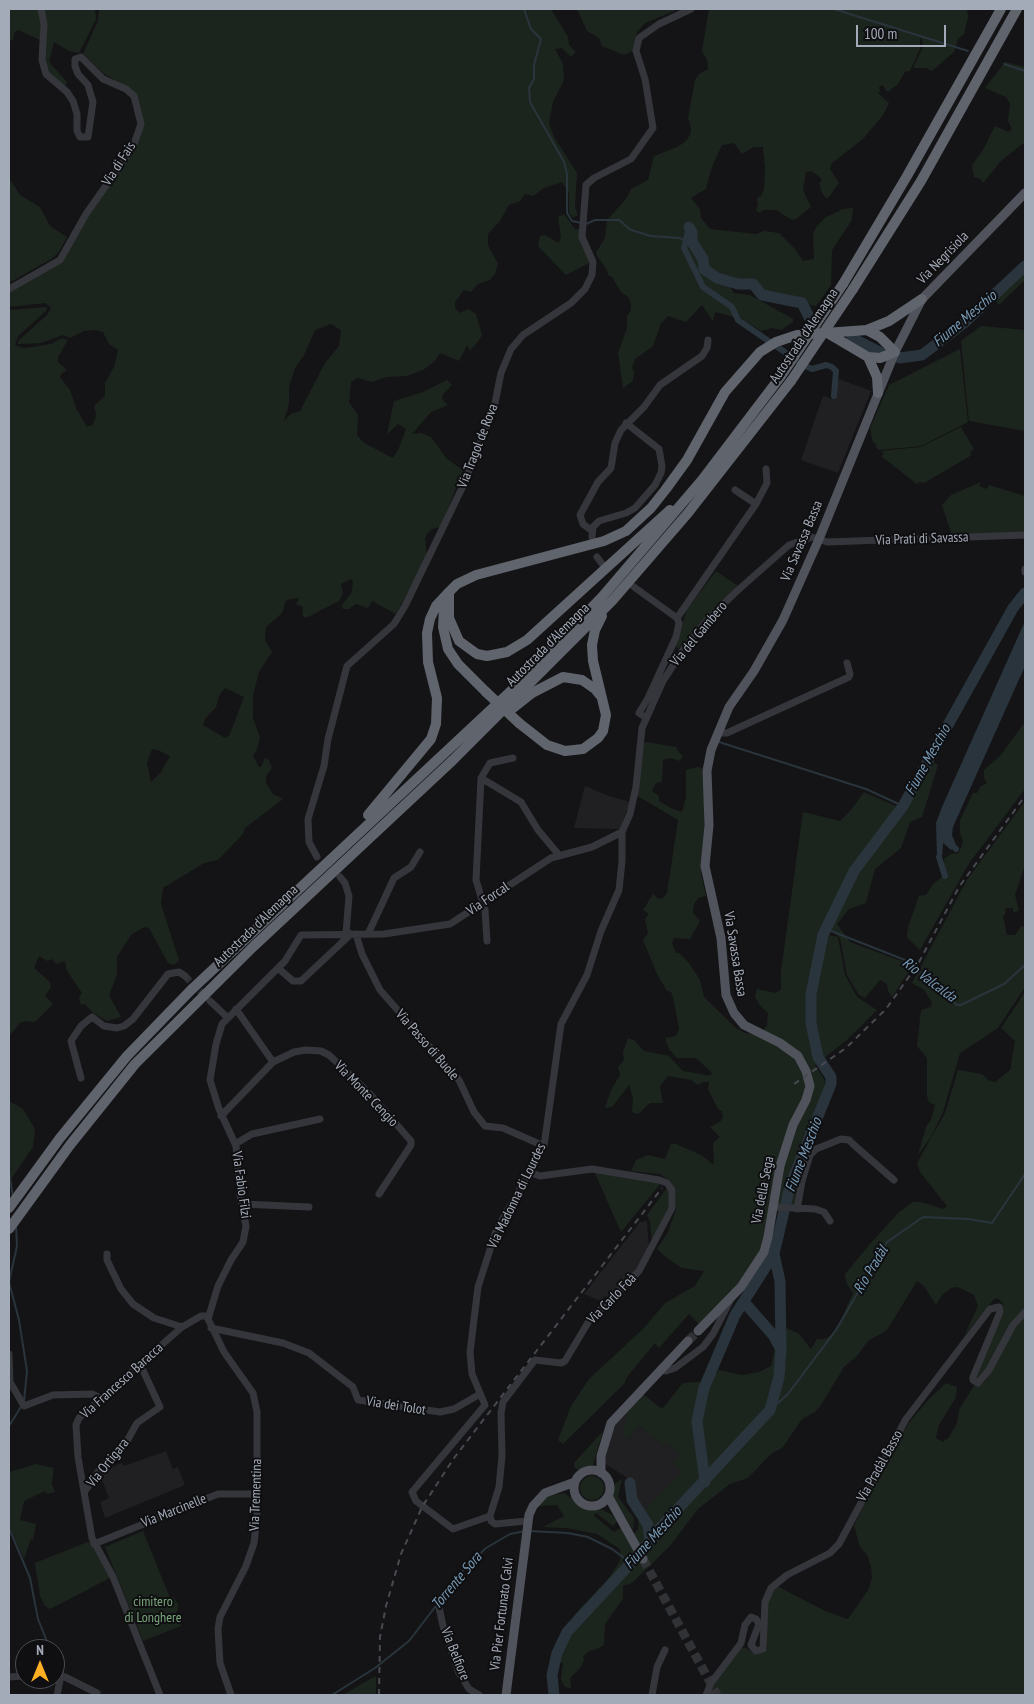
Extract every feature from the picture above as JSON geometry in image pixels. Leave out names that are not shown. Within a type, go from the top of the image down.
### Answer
[{"type":"highway","name":"Autostrada d'Alemagna","points":[[9,1208],[60,1138],[127,1056],[190,990],[511,691],[602,597],[702,480],[781,376],[843,284],[907,176],[1001,9]]},
{"type":"highway","name":"Autostrada d'Alemagna","points":[[9,1229],[39,1186],[135,1064],[254,946],[452,760],[612,601],[688,513],[791,381],[853,289],[921,180],[1017,9]]},
{"type":"highway","points":[[336,852],[431,739],[436,724],[437,698],[428,662],[427,633],[430,618],[436,606],[457,584],[476,575],[604,541],[626,531],[651,508],[666,489],[687,460],[725,392],[751,361],[768,346],[786,338],[815,332],[828,334],[867,330],[889,321],[922,299]]},
{"type":"highway","points":[[828,334],[868,357],[880,358],[895,352],[880,337],[867,330]]},
{"type":"highway","points":[[868,357],[877,378],[878,393]]},
{"type":"highway","points":[[449,592],[449,618],[459,641],[477,654],[487,656],[507,652],[527,640],[702,480]]},
{"type":"highway","points":[[449,592],[442,616],[448,649],[458,664],[520,723],[547,745],[565,751],[574,751],[591,745],[603,731],[606,714],[593,661],[592,646],[598,623],[612,601]]},
{"type":"highway","points":[[452,760],[480,740],[532,693],[559,679],[569,677],[582,680],[595,689],[604,703]]},
{"type":"main road","name":"Via Negrisiola","points":[[895,352],[922,299],[1025,193]]},
{"type":"main road","name":"Via Savassa Bassa","points":[[809,1082],[806,1070],[798,1056],[780,1043],[744,1025],[734,1013],[726,995],[721,938],[705,866],[709,825],[708,763],[717,733],[729,708],[754,671],[782,620],[819,539],[895,352]]},
{"type":"main road","name":"Via della Sega","points":[[698,1331],[732,1297],[764,1252],[776,1207],[782,1158],[793,1125],[806,1100],[809,1082]]},
{"type":"main road","name":"Via della Sega","points":[[591,1471],[601,1456],[611,1423],[688,1341]]},
{"type":"main road","name":"Via della Sega","points":[[601,1456],[601,1473]]},
{"type":"main road","points":[[527,1523],[531,1511],[549,1490],[575,1482],[582,1474],[591,1471],[601,1473],[608,1481],[608,1496],[642,1557]]},
{"type":"main road","points":[[575,1482],[576,1496]]},
{"type":"main road","points":[[557,1488],[570,1491],[584,1504],[600,1504],[621,1520]]},
{"type":"main road","points":[[600,1504],[608,1496]]},
{"type":"main road","name":"Via Pier Fortunato Calvi","points":[[506,1695],[527,1523]]},
{"type":"street","name":"Via di Fais","points":[[9,289],[60,260],[86,214],[133,147],[140,124],[134,96],[126,89],[103,79],[81,57],[75,58],[78,74],[88,85],[93,102],[88,136],[80,137],[77,131],[77,114],[73,101],[67,92],[46,74],[42,60],[44,24],[41,9]]},
{"type":"street","name":"Via Tragol de Rova","points":[[317,857],[309,842],[308,819],[324,766],[328,739],[347,666],[394,624],[405,606],[463,486],[494,408],[501,373],[511,349],[522,335],[571,303],[588,282],[593,268],[590,254],[582,237],[586,185],[594,178],[631,159],[653,128],[645,80],[636,51],[639,38],[659,24],[691,9]]},
{"type":"street","points":[[626,423],[659,449],[662,466],[659,479],[635,508],[626,513],[599,521],[592,534],[583,524],[580,515],[598,482],[611,468],[615,443],[626,423],[644,407],[660,386],[702,356],[707,348],[708,340]]},
{"type":"street","points":[[677,618],[756,504],[767,483],[766,469]]},
{"type":"street","points":[[735,490],[756,504]]},
{"type":"street","name":"Via Prati di Savassa","points":[[819,539],[827,542],[1025,535]]},
{"type":"street","name":"Via del Gambero","points":[[622,832],[630,814],[636,787],[642,728],[672,664],[708,619],[783,550],[809,537],[819,539]]},
{"type":"street","points":[[597,556],[609,569]]},
{"type":"street","points":[[634,587],[677,618],[679,623],[676,637],[648,698],[639,713],[646,718]]},
{"type":"street","points":[[717,733],[727,733],[849,677],[847,662]]},
{"type":"street","points":[[486,941],[483,901],[476,880],[480,778],[490,763],[513,758]]},
{"type":"street","points":[[480,778],[521,802],[538,830],[559,855]]},
{"type":"street","name":"Via Forcal","points":[[351,934],[384,934],[450,924],[483,901],[559,855],[592,847],[622,832]]},
{"type":"street","name":"Via Madonna di Lourdes","points":[[490,1516],[453,1529],[418,1503],[413,1496],[414,1489],[484,1407],[484,1399],[472,1374],[470,1352],[478,1288],[496,1231],[544,1146],[561,1024],[587,975],[601,931],[619,890],[622,832]]},
{"type":"street","points":[[368,934],[394,878],[411,868],[420,852]]},
{"type":"street","points":[[278,968],[293,981],[301,981],[351,934],[348,896],[345,883],[340,877]]},
{"type":"street","name":"Via Passo di Buole","points":[[351,934],[380,990],[459,1080],[474,1112],[485,1126],[503,1128],[544,1146]]},
{"type":"street","name":"Via Fabio Filzi","points":[[208,1316],[222,1277],[245,1236],[246,1221],[242,1204],[235,1144],[221,1116],[210,1080],[218,1033],[227,1017],[278,968],[301,935],[351,934]]},
{"type":"street","points":[[81,1078],[71,1041],[81,1026],[92,1017],[104,1026],[117,1028],[124,1026],[133,1019],[168,974],[179,972],[185,976]]},
{"type":"street","points":[[210,1001],[227,1017]]},
{"type":"street","points":[[236,1009],[273,1062]]},
{"type":"street","name":"Via Monte Cengio","points":[[221,1116],[273,1062],[294,1052],[306,1050],[321,1051],[330,1055],[370,1094],[411,1141],[411,1145],[380,1194]]},
{"type":"street","points":[[235,1144],[252,1134],[320,1119]]},
{"type":"street","points":[[794,1209],[810,1155],[816,1149],[841,1139],[849,1140],[894,1180]]},
{"type":"street","name":"Via Carlo Foà","points":[[490,1516],[499,1487],[502,1456],[500,1413],[503,1402],[535,1360],[563,1363],[589,1321],[639,1271],[672,1208],[672,1190],[667,1183],[659,1180],[592,1169],[540,1176],[529,1172]]},
{"type":"street","points":[[242,1204],[309,1207]]},
{"type":"street","points":[[776,1207],[815,1209],[824,1212],[830,1222]]},
{"type":"street","points":[[107,1254],[107,1260],[121,1289],[133,1304],[154,1318],[182,1327]]},
{"type":"street","name":"Via della Sega","points":[[660,1370],[666,1371],[675,1368],[703,1347],[713,1334],[732,1297]]},
{"type":"street","name":"Via Pradàl Basso","points":[[706,1695],[711,1683],[740,1643],[747,1620],[751,1617],[756,1618],[759,1624],[751,1645],[756,1651],[763,1649],[765,1602],[771,1588],[787,1575],[830,1553],[839,1544],[906,1419],[990,1308],[999,1307],[1000,1312],[973,1380],[978,1383],[989,1370],[1013,1326],[1025,1312]]},
{"type":"street","name":"Via Francesco Baracca","points":[[160,1695],[113,1577],[94,1544],[89,1526],[85,1491],[78,1457],[76,1425],[79,1418],[182,1327],[201,1316],[208,1316]]},
{"type":"street","points":[[208,1316],[211,1328]]},
{"type":"street","name":"Via dei Tolot","points":[[211,1328],[283,1343],[309,1354],[353,1387],[358,1400],[440,1412],[454,1409],[480,1394]]},
{"type":"street","name":"Via Trementina","points":[[211,1328],[224,1352],[256,1399],[257,1494],[254,1543],[246,1566],[222,1612],[218,1629],[220,1663],[231,1695]]},
{"type":"street","points":[[9,1354],[10,1382],[24,1406],[53,1395],[92,1394],[102,1399]]},
{"type":"street","name":"Via Ortigara","points":[[85,1491],[100,1469],[127,1442],[137,1423],[160,1407],[140,1364]]},
{"type":"street","name":"Via Marcinelle","points":[[94,1544],[218,1494],[257,1494]]},
{"type":"street","points":[[490,1516],[490,1521],[495,1524],[527,1523]]},
{"type":"street","name":"Via Belfiore","points":[[439,1607],[443,1626],[459,1673],[469,1689],[479,1695]]},
{"type":"street","points":[[652,1695],[657,1667],[665,1650]]},
{"type":"street","points":[[65,1678],[100,1694]]},
{"type":"shaded area","points":[[839,379],[871,391],[838,473],[801,460],[823,396],[832,399]]},
{"type":"shaded area","points":[[1025,621],[1025,666],[953,827],[952,835],[956,845],[951,850],[943,843],[942,857],[937,857],[936,823]]},
{"type":"shaded area","points":[[585,786],[630,802],[620,829],[574,828]]},
{"type":"shaded area","points":[[647,1221],[649,1250],[637,1269],[609,1298],[605,1296],[601,1301],[584,1294],[640,1222]]},
{"type":"shaded area","points":[[623,1412],[627,1415],[628,1439],[639,1426],[663,1445],[665,1442],[681,1454],[683,1471],[644,1511],[633,1494],[631,1480],[604,1463],[613,1428]]},
{"type":"shaded area","points":[[166,1451],[173,1469],[178,1467],[185,1485],[105,1518],[100,1502],[109,1498],[100,1475],[102,1471],[122,1463],[124,1466]]},
{"type":"green space","points":[[9,9],[38,9],[41,18],[40,40],[18,30],[14,33],[13,41],[9,39]]},
{"type":"green space","points":[[43,9],[95,9],[96,19],[79,53],[69,51],[54,42],[49,62],[67,82],[65,87],[50,73],[45,64]]},
{"type":"green space","points":[[99,9],[551,9],[568,37],[569,45],[576,52],[571,57],[562,48],[555,49],[563,64],[564,80],[553,102],[549,123],[554,137],[577,173],[575,207],[578,215],[573,218],[569,213],[569,193],[562,182],[544,188],[533,196],[525,194],[520,201],[509,205],[500,221],[488,234],[488,245],[498,264],[495,274],[490,280],[478,284],[471,292],[464,290],[455,302],[455,308],[460,313],[468,309],[476,314],[482,335],[478,342],[470,350],[467,345],[459,361],[440,353],[435,361],[423,370],[407,376],[386,377],[372,382],[358,378],[351,382],[349,402],[358,415],[357,435],[364,443],[393,458],[406,429],[398,424],[387,434],[394,401],[423,392],[447,380],[452,385],[443,394],[442,399],[448,405],[431,412],[412,434],[421,433],[431,437],[447,459],[463,470],[441,527],[432,529],[427,534],[425,539],[427,556],[396,614],[372,601],[368,608],[356,604],[349,609],[343,609],[342,605],[352,592],[353,582],[351,579],[341,584],[343,593],[339,601],[306,618],[302,615],[303,607],[296,604],[299,598],[290,599],[286,601],[282,613],[266,627],[265,640],[272,652],[259,672],[253,695],[253,718],[260,737],[257,750],[253,756],[259,767],[261,767],[265,758],[269,760],[272,768],[266,776],[266,783],[273,794],[283,799],[245,828],[243,834],[218,860],[204,863],[163,888],[161,904],[179,960],[174,965],[168,963],[149,928],[144,927],[131,935],[117,957],[117,975],[109,995],[121,1017],[107,1021],[93,1013],[85,1004],[81,1005],[79,997],[82,993],[67,971],[65,961],[56,964],[52,959],[47,961],[39,956],[34,968],[50,982],[51,987],[45,996],[53,1004],[35,1022],[25,1021],[20,1023],[9,1036],[9,310],[47,307],[46,311],[18,336],[15,345],[23,348],[51,344],[62,338],[68,340],[58,357],[58,362],[67,370],[60,377],[70,390],[76,408],[87,427],[92,425],[95,420],[94,406],[105,396],[105,383],[114,367],[118,350],[109,344],[103,332],[95,330],[84,331],[70,338],[63,335],[41,343],[18,344],[18,341],[48,314],[51,307],[45,303],[9,307],[9,288],[59,260],[139,132],[133,90],[103,73],[83,54],[98,21]],"holes":[[[331,324],[341,330],[339,346],[325,363],[300,411],[291,414],[284,421],[289,404],[289,387],[295,368],[304,355],[315,330]],[[225,688],[244,697],[229,736],[225,738],[203,725],[205,719],[216,707],[219,696]],[[152,749],[170,756],[161,772],[151,782],[147,763]]]},
{"type":"green space","points":[[577,9],[679,9],[645,23],[637,32],[633,51],[624,55],[602,46],[599,38],[587,31]]},
{"type":"green space","points":[[709,9],[967,9],[968,17],[964,34],[958,39],[954,52],[932,71],[926,68],[913,68],[923,47],[922,39],[920,38],[920,49],[910,71],[905,72],[898,84],[889,91],[886,91],[883,85],[879,87],[880,91],[878,93],[889,103],[883,115],[863,139],[832,163],[830,169],[839,183],[829,197],[826,198],[822,193],[819,183],[822,181],[820,177],[811,171],[806,172],[803,190],[811,207],[796,219],[792,220],[776,210],[763,210],[760,213],[756,210],[757,198],[761,196],[764,189],[765,167],[763,147],[754,147],[742,154],[734,143],[722,145],[712,167],[706,189],[691,198],[700,209],[701,218],[710,229],[756,234],[764,231],[779,233],[795,249],[803,261],[814,259],[813,234],[817,226],[825,218],[843,209],[853,208],[852,220],[832,250],[831,285],[816,306],[767,298],[753,284],[731,281],[730,287],[734,293],[750,295],[793,319],[793,322],[781,330],[772,328],[761,331],[736,315],[734,317],[715,312],[713,321],[702,305],[686,322],[668,316],[661,323],[653,346],[635,359],[632,368],[634,372],[633,381],[623,388],[618,353],[627,328],[627,316],[631,310],[631,304],[628,297],[621,292],[612,277],[608,275],[607,270],[596,254],[605,238],[607,220],[626,199],[631,189],[648,180],[654,156],[677,147],[685,142],[690,135],[691,129],[688,118],[695,80],[699,74],[708,69],[707,60],[702,51]]},
{"type":"green space","points":[[1005,62],[1025,67],[1025,142],[1001,161],[983,183],[981,179],[974,177],[972,165],[983,150],[995,126],[1009,132],[1012,129],[1008,121],[1010,104],[1006,97],[985,88]]},
{"type":"green space","points":[[9,178],[20,195],[40,207],[50,226],[67,237],[58,253],[51,259],[9,283]]},
{"type":"green space","points":[[564,214],[575,229],[579,229],[579,236],[591,262],[566,275],[538,246],[540,236],[545,235],[559,243],[561,236],[558,217]]},
{"type":"green space","points":[[1025,269],[1025,280],[999,305],[994,299]]},
{"type":"green space","points":[[981,326],[1025,330],[1025,431],[969,421],[961,341]]},
{"type":"green space","points":[[960,349],[968,422],[921,446],[879,450],[876,444],[873,443],[870,428],[889,385]]},
{"type":"green space","points":[[961,427],[974,449],[970,452],[972,455],[924,483],[919,482],[917,484],[881,456],[884,454],[881,451],[921,447]]},
{"type":"green space","points":[[981,482],[979,486],[987,489],[989,485],[1025,496],[1025,533],[952,536],[942,505],[951,495]]},
{"type":"green space","points":[[716,571],[738,586],[709,613],[679,648],[675,647],[687,609]]},
{"type":"green space","points":[[1025,722],[1025,789],[968,865],[920,950],[907,937],[908,927],[919,896],[926,895],[933,884],[942,877],[945,872],[944,859],[951,854],[958,853],[963,842],[960,833],[960,820],[973,793],[977,793],[981,786],[987,783],[984,778],[984,770],[1000,756]]},
{"type":"green space","points":[[646,742],[676,747],[679,753],[683,755],[680,761],[671,758],[663,760],[662,782],[656,783],[652,791],[659,796],[659,801],[669,807],[682,812],[686,797],[686,770],[697,767],[702,768],[705,809],[701,874],[706,896],[698,898],[694,904],[693,913],[700,921],[690,939],[674,938],[672,943],[676,953],[679,953],[689,963],[700,980],[704,997],[736,1028],[745,1033],[760,1035],[767,1025],[768,1013],[755,997],[757,989],[776,993],[781,989],[781,971],[803,812],[840,821],[864,792],[898,807],[850,870],[818,938],[807,997],[807,1016],[816,1014],[814,993],[828,935],[838,937],[845,975],[857,997],[877,1010],[847,1040],[815,1065],[825,1081],[824,1091],[814,1111],[822,1115],[819,1134],[810,1150],[815,1154],[809,1162],[801,1207],[771,1206],[768,1224],[756,1264],[702,1327],[689,1314],[659,1348],[655,1343],[627,1377],[624,1384],[563,1444],[558,1440],[571,1406],[589,1379],[644,1328],[665,1303],[695,1286],[704,1271],[682,1268],[657,1249],[668,1232],[676,1210],[676,1190],[670,1181],[660,1174],[631,1171],[636,1160],[648,1155],[665,1159],[671,1144],[676,1144],[701,1155],[714,1165],[713,1143],[720,1137],[710,1127],[721,1121],[723,1116],[722,1111],[718,1109],[708,1089],[709,1082],[703,1082],[698,1085],[691,1080],[668,1076],[660,1086],[663,1103],[650,1103],[638,1114],[632,1112],[633,1098],[629,1085],[612,1107],[605,1108],[611,1090],[620,1075],[618,1067],[624,1060],[623,1052],[628,1038],[634,1040],[644,1051],[669,1056],[683,1071],[706,1075],[711,1075],[712,1073],[696,1058],[677,1058],[669,1049],[665,1038],[676,1036],[679,1028],[673,997],[657,974],[643,940],[648,933],[645,919],[649,914],[643,910],[653,894],[658,899],[663,898],[667,893],[678,820],[636,795],[642,744]]},
{"type":"green space","points":[[933,762],[938,765],[922,817],[910,822],[901,848],[875,869],[866,903],[849,909],[837,924],[850,942],[904,962],[911,968],[892,997],[888,991],[887,984],[880,980],[865,998],[859,995],[847,975],[840,938],[830,928],[856,873],[904,809]]},
{"type":"green space","points":[[1025,801],[1025,865],[1015,895],[1019,911],[1013,912],[1013,908],[1006,908],[1005,915],[1003,916],[1007,935],[1015,935],[1021,926],[1025,927],[1025,987],[998,1028],[960,1053],[943,1112],[931,1137],[918,1155],[935,1105],[929,1102],[927,1096],[927,1058],[917,1046],[921,1010],[931,1007],[932,1002],[924,990],[912,983],[967,880]]},
{"type":"green space","points":[[1025,992],[1025,1309],[981,1380],[976,1379],[1003,1303],[997,1298],[993,1300],[964,1336],[978,1306],[974,1295],[958,1287],[951,1288],[942,1295],[936,1305],[924,1286],[917,1281],[887,1330],[868,1341],[857,1356],[844,1367],[821,1405],[815,1412],[802,1419],[783,1447],[771,1454],[748,1478],[730,1484],[698,1509],[669,1547],[632,1583],[623,1586],[623,1599],[605,1624],[604,1645],[589,1651],[583,1657],[584,1660],[580,1668],[570,1678],[571,1688],[565,1687],[561,1679],[563,1663],[556,1661],[563,1637],[575,1614],[608,1579],[618,1564],[621,1557],[620,1549],[597,1534],[566,1528],[543,1527],[564,1516],[557,1505],[538,1506],[548,1496],[564,1493],[584,1507],[603,1510],[612,1515],[617,1521],[613,1526],[596,1513],[594,1516],[614,1532],[621,1528],[628,1541],[638,1529],[639,1516],[683,1471],[673,1464],[680,1454],[666,1443],[663,1445],[639,1426],[628,1439],[623,1436],[627,1415],[623,1412],[643,1394],[662,1409],[683,1383],[710,1381],[719,1370],[742,1375],[759,1372],[771,1366],[775,1347],[772,1343],[787,1328],[799,1334],[811,1349],[817,1339],[825,1339],[831,1335],[840,1322],[853,1293],[846,1282],[845,1274],[870,1244],[899,1212],[913,1202],[921,1202],[944,1209],[947,1206],[920,1172],[917,1163],[945,1113],[958,1070],[982,1074],[988,1080],[995,1082],[1010,1070],[1015,1041],[1001,1028]]},
{"type":"green space","points":[[9,1101],[23,1109],[35,1129],[33,1147],[9,1182]]},
{"type":"green space","points":[[594,1171],[661,1183],[621,1232]]},
{"type":"green space","points":[[667,1188],[670,1191],[670,1203],[652,1242],[650,1221],[647,1215]]},
{"type":"green space","points":[[1025,1315],[1025,1695],[709,1695],[712,1687],[738,1647],[746,1648],[756,1654],[767,1649],[766,1608],[773,1584],[825,1611],[848,1619],[868,1590],[872,1578],[871,1566],[867,1555],[860,1547],[854,1526],[887,1458],[909,1423],[928,1400],[946,1383],[957,1387],[956,1397],[939,1425],[936,1438],[943,1442],[949,1437],[957,1423],[959,1410],[975,1384],[981,1384],[986,1380],[1014,1327]]},
{"type":"green space","points":[[603,1431],[593,1465],[578,1470],[574,1467],[574,1463]]},
{"type":"green space","points":[[36,1464],[54,1468],[52,1484],[55,1492],[47,1494],[45,1491],[24,1501],[20,1520],[36,1524],[33,1540],[31,1539],[24,1559],[9,1525],[9,1472]]},
{"type":"green space","points":[[592,1476],[597,1477],[603,1483],[603,1493],[597,1499],[592,1500],[587,1499],[581,1493],[580,1488],[581,1483],[587,1477]]},
{"type":"green space","points":[[622,1479],[618,1497],[634,1518],[633,1530],[612,1495],[613,1485]]},
{"type":"green space","name":"cimitero di Longhere","points":[[143,1531],[170,1598],[173,1597],[178,1604],[176,1612],[181,1626],[143,1641],[105,1547]]},
{"type":"green space","points":[[90,1541],[110,1578],[50,1609],[45,1606],[40,1596],[35,1563]]},
{"type":"green space","points":[[376,1676],[376,1695],[343,1695],[365,1682]]},
{"type":"waterway","points":[[524,9],[531,29],[541,39],[534,65],[534,79],[529,88],[530,102],[564,162],[567,174],[567,213],[572,221],[582,223]]},
{"type":"waterway","points":[[834,9],[968,51]]},
{"type":"waterway","points":[[1004,64],[1025,71]]},
{"type":"waterway","points":[[586,224],[595,220],[619,220],[631,230],[651,236],[680,238],[696,247]]},
{"type":"waterway","points":[[689,227],[684,248],[703,287],[732,307],[738,320],[805,366],[812,369],[826,365],[832,367],[836,371],[834,396]]},
{"type":"waterway","points":[[689,227],[692,232],[692,242],[703,259],[704,269],[717,278],[738,284],[753,284],[762,295],[802,303],[809,317],[813,319]]},
{"type":"waterway","name":"Fiume Meschio","points":[[899,358],[922,355],[964,323],[1025,266]]},
{"type":"waterway","points":[[852,338],[887,356]]},
{"type":"waterway","name":"Fiume Meschio","points":[[554,1695],[552,1675],[557,1653],[567,1632],[631,1563],[660,1528],[770,1410],[779,1377],[781,1349],[780,1281],[774,1254],[790,1186],[831,1084],[831,1077],[818,1057],[811,1023],[811,994],[823,935],[854,871],[903,806],[1013,608],[1025,593]]},
{"type":"waterway","points":[[719,742],[866,789],[903,806]]},
{"type":"waterway","points":[[939,857],[945,876]]},
{"type":"waterway","name":"Rio Valcalda","points":[[826,929],[905,960],[957,1005],[961,1005],[1004,984],[1025,965]]},
{"type":"waterway","points":[[9,1172],[13,1197]]},
{"type":"waterway","name":"Rio Pradàl","points":[[770,1410],[788,1394],[836,1330],[887,1242],[923,1217],[968,1219],[992,1223],[1025,1174]]},
{"type":"waterway","points":[[16,1226],[17,1246],[9,1282],[19,1320],[27,1371],[24,1401]]},
{"type":"waterway","points":[[705,1482],[697,1421],[704,1388],[735,1315],[774,1254]]},
{"type":"waterway","points":[[744,1302],[773,1335],[780,1348]]},
{"type":"waterway","points":[[9,1426],[22,1405]]},
{"type":"waterway","points":[[630,1483],[632,1500],[648,1525],[650,1540]]},
{"type":"waterway","points":[[9,1528],[30,1578],[38,1619],[46,1639]]},
{"type":"waterway","name":"Torrente Sora","points":[[332,1695],[375,1668],[409,1641],[465,1568],[486,1548],[510,1534],[525,1531]]},
{"type":"waterway","name":"Torrente Sora","points":[[529,1531],[568,1533],[588,1537],[612,1549],[631,1563]]},
{"type":"tunnel","points":[[185,976],[206,997]]},
{"type":"tunnel","points":[[688,1341],[698,1331]]},
{"type":"tunnel","points":[[643,1559],[717,1695]]},
{"type":"railway","points":[[794,1084],[846,1048],[886,1009],[918,964],[959,887],[1025,796]]},
{"type":"railway","points":[[379,1695],[380,1637],[386,1606],[401,1554],[422,1507],[454,1458],[662,1188]]}]
